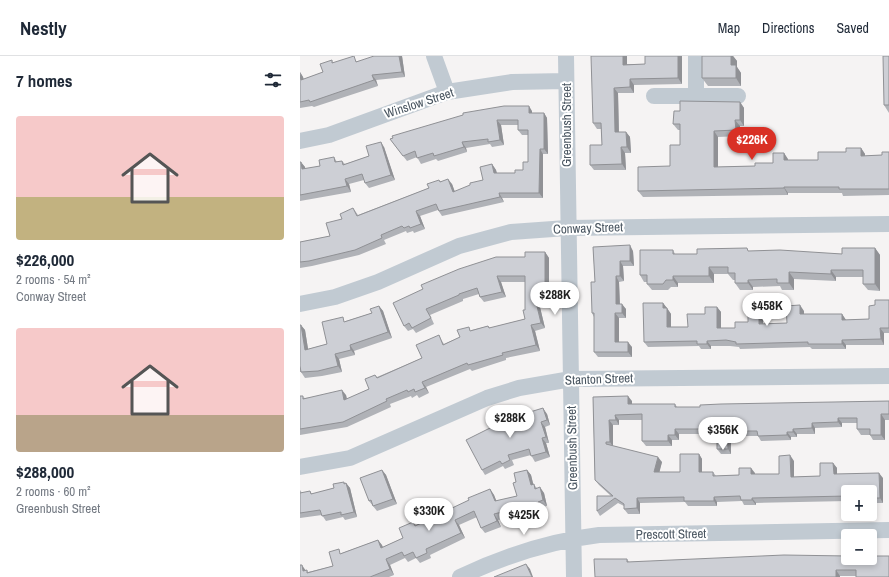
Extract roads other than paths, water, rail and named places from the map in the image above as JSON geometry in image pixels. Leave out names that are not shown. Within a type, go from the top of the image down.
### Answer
[{"type":"street","points":[[434,56],[448,92]]},
{"type":"street","name":"Greenbush Street","points":[[566,56],[567,228],[574,577]]},
{"type":"street","points":[[696,56],[696,96]]},
{"type":"street","name":"Winslow Street","points":[[300,141],[329,134],[448,92],[512,82],[566,81]]},
{"type":"street","points":[[654,96],[738,96]]},
{"type":"street","name":"Conway Street","points":[[300,304],[334,297],[378,282],[459,246],[511,232],[567,228],[889,224]]},
{"type":"street","name":"Stanton Street","points":[[300,467],[350,458],[487,398],[519,388],[571,378],[889,376]]},
{"type":"street","name":"Prescott Street","points":[[460,577],[527,549],[574,538],[599,535],[889,530]]}]
